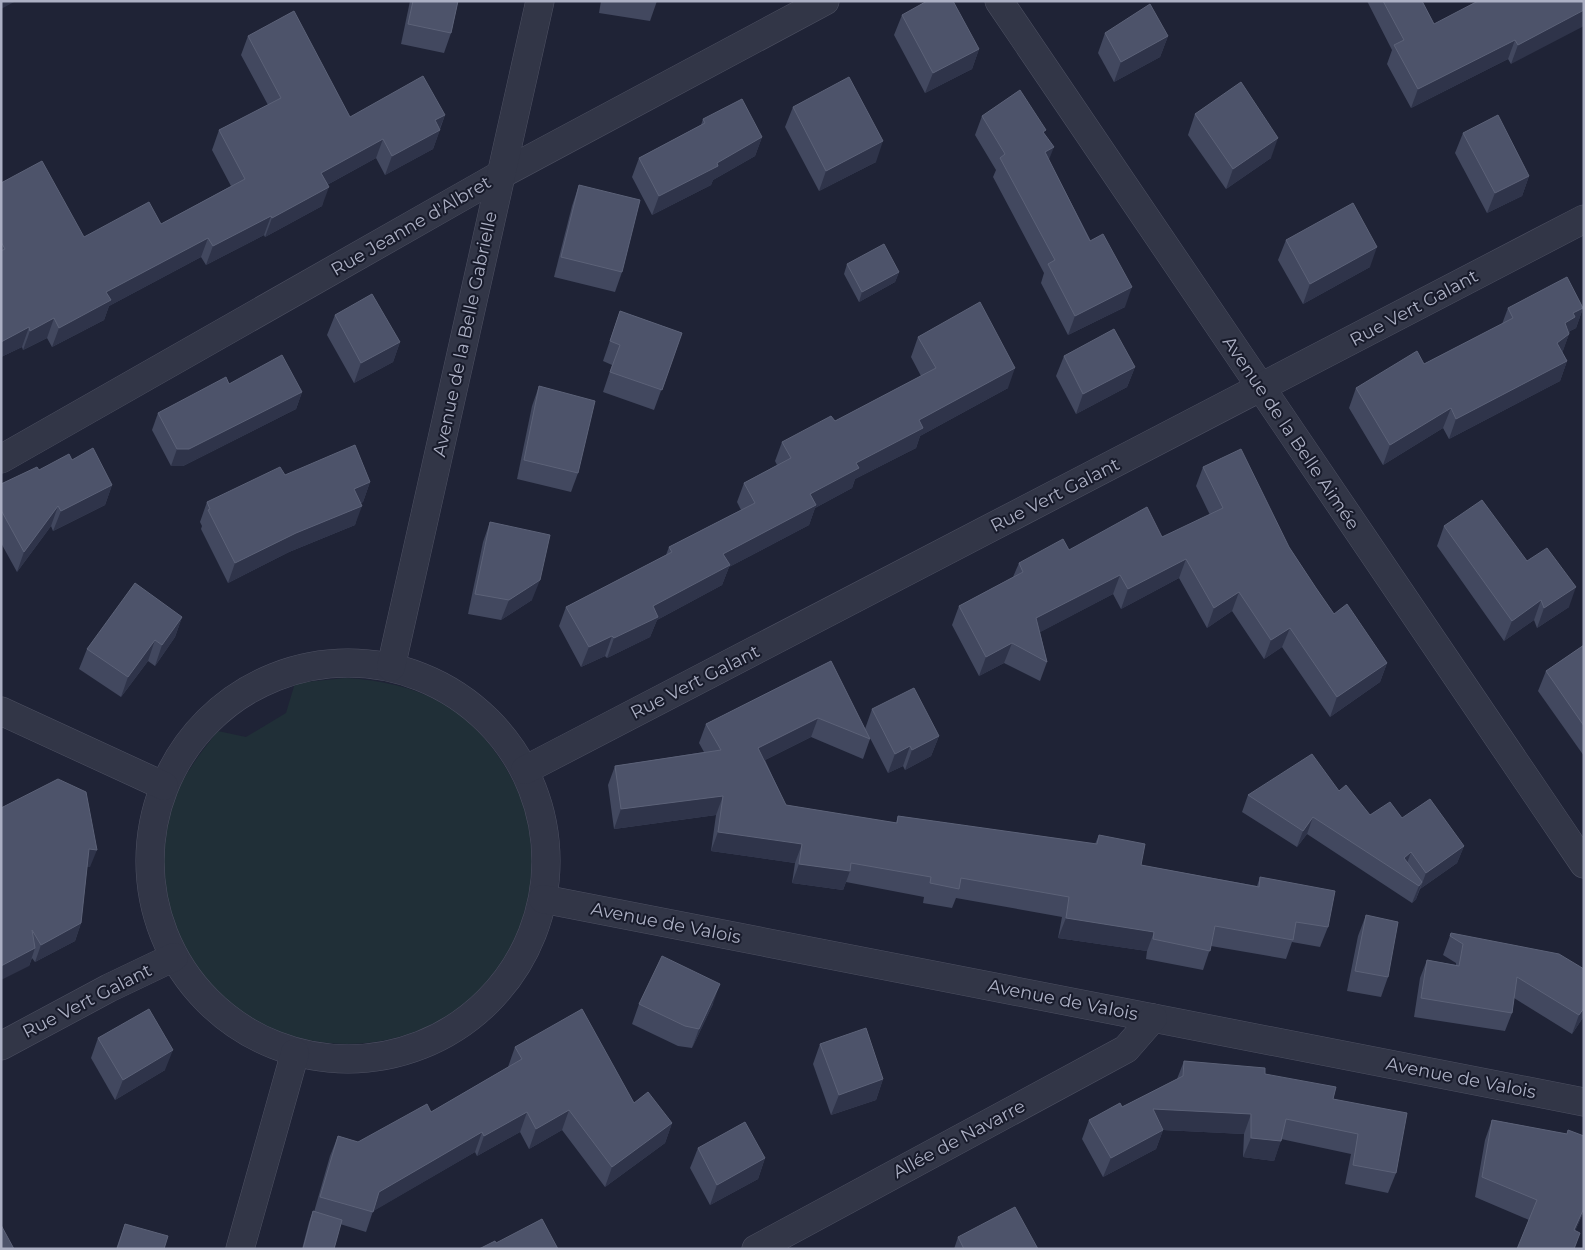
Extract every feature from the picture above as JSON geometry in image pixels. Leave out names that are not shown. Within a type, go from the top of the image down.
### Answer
[{"type":"street","name":"Avenue de la Belle Gabrielle","points":[[392,667],[540,1]]},
{"type":"street","name":"Rue Jeanne d'Albret","points":[[1,459],[500,175],[825,1]]},
{"type":"street","name":"Avenue de la Belle Aimée","points":[[1000,1],[1584,864]]},
{"type":"street","name":"Rue Vert Galant","points":[[525,770],[1584,219]]},
{"type":"street","points":[[357,662],[392,667],[432,681],[461,697],[486,718],[507,742],[525,770],[538,801],[545,833],[546,866],[543,899],[530,940],[516,966],[498,991],[453,1030],[426,1044],[398,1054],[338,1060],[295,1053],[265,1042],[238,1027],[212,1007],[191,984],[174,957],[162,932],[154,905],[149,849],[153,822],[164,786],[180,755],[201,728],[226,704],[255,685],[288,671],[322,664],[357,662]]},
{"type":"street","points":[[1,711],[164,786]]},
{"type":"street","name":"Avenue de Valois","points":[[543,899],[1584,1102]]},
{"type":"street","name":"Rue Vert Galant","points":[[1,1046],[110,988],[174,957]]},
{"type":"street","name":"Allée de Navarre","points":[[756,1249],[1126,1049],[1153,1018]]},
{"type":"street","points":[[240,1249],[295,1053]]},
{"type":"shaded area","points":[[346,678],[375,681],[426,695],[468,721],[486,739],[502,761],[516,787],[528,822],[531,841],[531,878],[524,914],[518,931],[482,987],[434,1023],[378,1042],[319,1042],[263,1025],[215,992],[181,944],[164,880],[164,839],[174,799],[199,755],[218,731],[246,737],[286,713],[295,683]]},
{"type":"building","points":[[413,1],[458,1],[451,33],[408,24]]},
{"type":"building","points":[[927,1],[953,1],[979,49],[933,73],[902,15]]},
{"type":"building","points":[[1383,1],[1422,1],[1434,24],[1478,1],[1584,1],[1584,10],[1518,45],[1515,40],[1418,89],[1394,45],[1404,40]]},
{"type":"building","points":[[1150,4],[1168,36],[1121,62],[1105,33]]},
{"type":"building","points":[[294,11],[350,117],[423,76],[445,115],[435,120],[440,130],[392,156],[383,139],[321,173],[329,187],[272,218],[271,216],[213,246],[208,238],[106,292],[111,300],[59,328],[54,318],[30,331],[29,327],[1,342],[1,251],[5,249],[1,242],[1,183],[42,161],[84,237],[149,202],[161,224],[245,179],[219,130],[281,98],[248,36]]},
{"type":"building","points":[[849,77],[883,141],[826,171],[793,107]]},
{"type":"building","points":[[1241,82],[1278,138],[1233,169],[1195,114]]},
{"type":"building","points":[[1020,90],[1046,130],[1043,132],[1054,147],[1045,152],[1090,241],[1103,234],[1132,287],[1075,316],[1048,264],[1055,260],[1000,158],[1005,154],[982,116]]},
{"type":"building","points":[[742,99],[762,137],[717,163],[718,166],[659,196],[639,158],[705,123],[703,119]]},
{"type":"building","points":[[1498,115],[1529,176],[1495,193],[1463,133]]},
{"type":"building","points":[[579,185],[640,200],[622,272],[561,257]]},
{"type":"building","points":[[1353,203],[1377,247],[1310,284],[1286,240]]},
{"type":"building","points":[[884,244],[899,272],[862,292],[847,264]]},
{"type":"building","points":[[1567,277],[1583,308],[1573,313],[1575,317],[1565,323],[1569,334],[1557,343],[1567,361],[1456,419],[1451,408],[1390,445],[1356,388],[1417,351],[1424,364],[1513,318],[1508,308]]},
{"type":"building","points":[[372,294],[400,342],[361,363],[335,315]]},
{"type":"building","points":[[980,302],[1015,368],[919,420],[923,428],[856,463],[859,468],[810,494],[816,505],[723,554],[730,565],[653,606],[658,617],[614,638],[612,636],[589,647],[566,607],[672,552],[669,547],[755,503],[744,483],[791,458],[782,442],[831,416],[835,421],[936,368],[918,337]]},
{"type":"building","points":[[620,311],[682,333],[662,390],[610,372],[620,345],[610,341]]},
{"type":"building","points":[[1114,329],[1135,367],[1083,394],[1064,356]]},
{"type":"building","points":[[282,355],[302,392],[189,449],[177,449],[158,413],[226,377],[229,384]]},
{"type":"building","points":[[539,386],[595,401],[578,473],[524,460]]},
{"type":"building","points":[[355,445],[370,482],[354,489],[362,506],[296,533],[235,563],[208,510],[210,509],[207,502],[280,467],[285,475]]},
{"type":"building","points":[[93,448],[112,485],[61,511],[58,506],[24,552],[1,510],[1,484],[37,467],[39,470],[69,454],[72,460]]},
{"type":"building","points":[[1241,449],[1289,547],[1316,588],[1334,614],[1347,604],[1387,663],[1337,697],[1290,628],[1271,640],[1239,592],[1214,608],[1186,559],[1128,589],[1120,575],[1036,618],[1047,662],[1012,643],[986,657],[959,606],[1023,572],[1019,563],[1063,539],[1069,550],[1147,507],[1162,537],[1223,508],[1203,467]]},
{"type":"building","points":[[1482,500],[1527,561],[1547,548],[1576,587],[1544,608],[1541,600],[1512,621],[1444,526]]},
{"type":"building","points":[[490,522],[550,535],[540,580],[509,600],[475,594]]},
{"type":"building","points":[[135,583],[182,617],[162,645],[155,640],[128,677],[87,649]]},
{"type":"building","points":[[1584,645],[1584,726],[1546,671]]},
{"type":"building","points":[[831,661],[870,739],[818,718],[758,748],[786,805],[897,823],[898,816],[1097,844],[1099,835],[1145,844],[1141,865],[1259,887],[1260,877],[1335,891],[1328,927],[1296,922],[1293,940],[1215,926],[1210,951],[1153,939],[1154,932],[1066,918],[1069,897],[961,878],[959,889],[930,883],[931,877],[851,863],[850,871],[799,864],[802,844],[718,832],[723,796],[621,809],[615,766],[721,750],[706,724]]},
{"type":"building","points":[[914,688],[939,736],[912,750],[910,746],[895,754],[872,709]]},
{"type":"building","points":[[1312,754],[1339,791],[1346,785],[1370,815],[1390,802],[1402,818],[1430,799],[1464,846],[1426,873],[1411,852],[1404,858],[1422,882],[1419,886],[1313,817],[1303,831],[1248,795]]},
{"type":"building","points":[[58,779],[86,792],[97,850],[89,849],[81,923],[41,945],[32,930],[35,948],[1,966],[1,808]]},
{"type":"building","points":[[1366,915],[1398,922],[1388,977],[1355,971]]},
{"type":"building","points":[[1451,933],[1559,954],[1584,969],[1584,1008],[1579,1015],[1517,977],[1512,1013],[1421,998],[1427,960],[1459,966],[1463,944],[1450,936]]},
{"type":"building","points":[[662,956],[720,984],[699,1029],[685,1026],[639,1004]]},
{"type":"building","points":[[149,1009],[173,1050],[123,1080],[98,1038]]},
{"type":"building","points":[[582,1009],[634,1103],[648,1092],[672,1123],[612,1167],[569,1110],[536,1129],[527,1112],[484,1136],[482,1132],[379,1192],[373,1212],[320,1197],[338,1136],[358,1142],[427,1104],[431,1112],[522,1059],[515,1047]]},
{"type":"building","points":[[866,1028],[883,1079],[839,1095],[820,1044]]},
{"type":"building","points":[[1184,1061],[1265,1068],[1265,1074],[1336,1087],[1333,1099],[1407,1113],[1396,1173],[1353,1165],[1358,1134],[1286,1119],[1281,1141],[1251,1138],[1251,1114],[1153,1109],[1163,1130],[1111,1158],[1089,1120],[1120,1103],[1122,1107],[1183,1076]]},
{"type":"building","points":[[1492,1120],[1567,1134],[1568,1130],[1584,1136],[1584,1208],[1574,1230],[1580,1233],[1574,1249],[1517,1249],[1537,1200],[1482,1177]]},
{"type":"building","points":[[745,1122],[765,1158],[717,1185],[698,1148]]},
{"type":"building","points":[[1015,1207],[1038,1249],[964,1249],[958,1237]]},
{"type":"building","points":[[313,1211],[342,1220],[334,1249],[303,1249]]},
{"type":"building","points":[[542,1219],[558,1249],[479,1249],[495,1241],[496,1243]]},
{"type":"building","points":[[125,1224],[168,1236],[164,1249],[117,1249]]},
{"type":"building","points":[[1,1225],[14,1249],[1,1249]]}]
